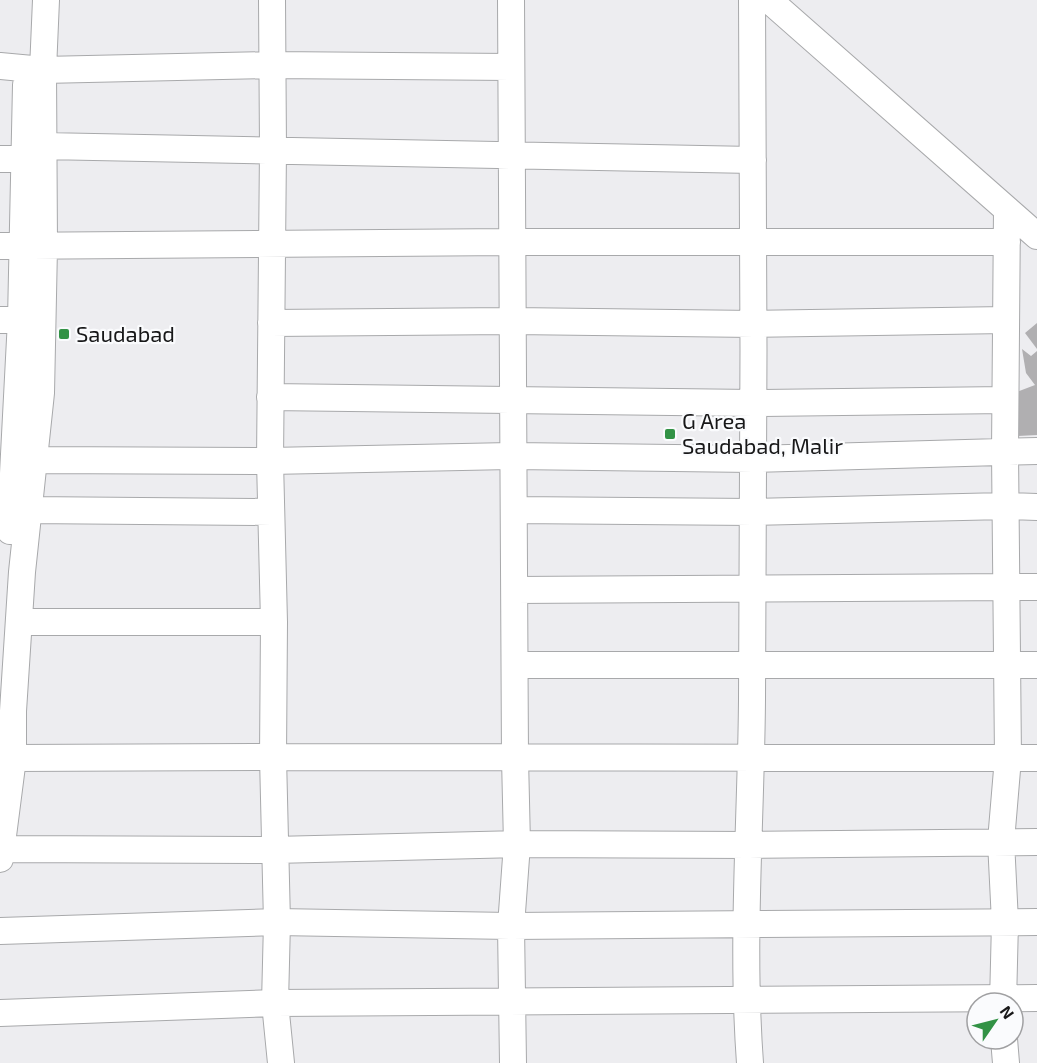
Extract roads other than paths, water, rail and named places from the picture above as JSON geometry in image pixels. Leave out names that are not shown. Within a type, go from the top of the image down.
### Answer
[{"type":"street","points":[[28,0],[35,69]]},
{"type":"street","points":[[4,709],[20,622],[10,573],[27,510],[41,393],[23,246],[23,155],[46,0]]},
{"type":"street","points":[[272,0],[270,461],[274,622],[276,1003],[281,1063]]},
{"type":"street","points":[[511,0],[517,844],[511,926],[513,1063]]},
{"type":"street","points":[[750,1063],[745,1001],[752,757],[754,242],[752,0]]},
{"type":"street","points":[[769,0],[1037,236]]},
{"type":"street","points":[[0,66],[35,69],[272,65],[512,67]]},
{"type":"street","points":[[23,155],[273,149],[753,160]]},
{"type":"street","points":[[1003,991],[1005,922],[1001,841],[1008,758],[1005,506],[1007,210]]},
{"type":"street","points":[[23,246],[513,242],[1007,242]]},
{"type":"street","points":[[23,246],[11,320],[6,491],[10,573],[4,709],[13,758],[1,854],[517,844],[749,845],[1037,842]]},
{"type":"street","points":[[271,323],[514,321],[754,324],[1006,320]]},
{"type":"street","points":[[270,397],[753,403],[1005,400]]},
{"type":"street","points":[[34,460],[270,461],[514,456],[753,459],[1037,451]]},
{"type":"street","points":[[514,510],[753,512],[1037,507]]},
{"type":"street","points":[[27,510],[271,512]]},
{"type":"street","points":[[515,590],[1037,586]]},
{"type":"street","points":[[20,622],[274,622]]},
{"type":"street","points":[[515,665],[1037,665]]},
{"type":"street","points":[[13,758],[1037,758]]},
{"type":"street","points":[[0,931],[277,922],[511,926],[1037,922]]},
{"type":"street","points":[[0,1012],[276,1003],[965,1000]]},
{"type":"place","name":"Saudabad","points":[[64,334]]},
{"type":"place","name":"G Area Saudabad, Malir","points":[[670,434]]}]
